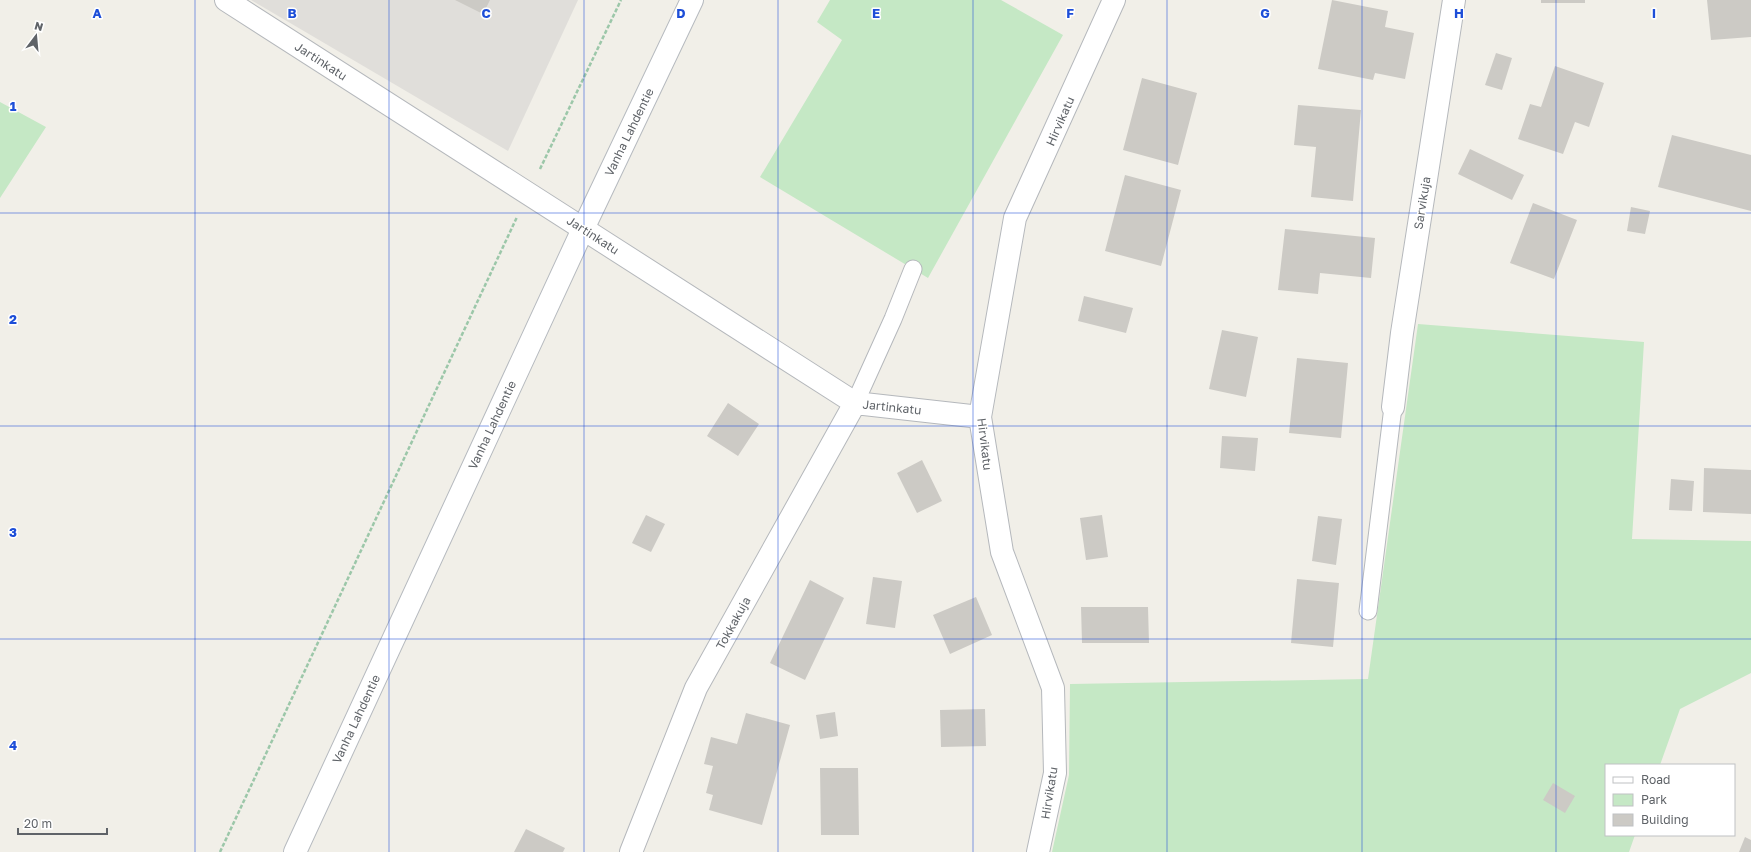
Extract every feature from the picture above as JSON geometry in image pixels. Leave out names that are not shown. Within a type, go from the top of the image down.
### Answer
[{"type":"street","name":"Jartinkatu","points":[[226,0],[855,403],[980,417]]},
{"type":"street","name":"Vanha Lahdentie","points":[[294,852],[583,229],[692,0]]},
{"type":"street","name":"Hirvikatu","points":[[1038,852],[1055,773],[1052,688],[1002,552],[980,417],[1015,218],[1114,0]]},
{"type":"street","name":"Sarvikuja","points":[[1393,407],[1402,333],[1454,0]]},
{"type":"street","name":"Tokkakuja","points":[[631,852],[696,688],[855,403]]},
{"type":"lane","points":[[855,403],[893,319],[913,269]]},
{"type":"lane","points":[[1368,611],[1393,407]]},
{"type":"path","points":[[220,852],[528,194],[621,0]]},
{"type":"shaded area","points":[[251,0],[578,0],[508,151]]},
{"type":"green space","points":[[830,0],[1001,0],[1063,35],[928,278],[760,177],[842,40],[817,22]]},
{"type":"green space","points":[[0,102],[46,127],[0,198]]},
{"type":"green space","points":[[1418,324],[1644,342],[1632,539],[1751,541],[1751,673],[1680,709],[1660,764],[1605,764],[1605,836],[1635,836],[1629,852],[1052,852],[1069,775],[1070,684],[1368,679]]},
{"type":"building","points":[[455,0],[490,0],[483,14]]},
{"type":"building","points":[[1332,0],[1388,11],[1385,27],[1414,33],[1405,79],[1375,73],[1373,80],[1318,69]]},
{"type":"building","points":[[1541,0],[1585,0],[1585,3],[1541,3]]},
{"type":"building","points":[[1707,0],[1751,0],[1751,37],[1711,40]]},
{"type":"building","points":[[1496,53],[1512,58],[1502,90],[1485,85]]},
{"type":"building","points":[[1555,66],[1604,83],[1589,127],[1575,122],[1563,154],[1518,139],[1530,104],[1541,107]]},
{"type":"building","points":[[1142,78],[1197,93],[1178,165],[1123,150]]},
{"type":"building","points":[[1298,105],[1361,110],[1353,201],[1311,197],[1316,147],[1294,145]]},
{"type":"building","points":[[1672,135],[1751,155],[1751,211],[1658,187]]},
{"type":"building","points":[[1470,149],[1524,175],[1512,200],[1458,174]]},
{"type":"building","points":[[1125,175],[1181,190],[1161,266],[1105,251]]},
{"type":"building","points":[[1533,203],[1577,220],[1554,279],[1510,263]]},
{"type":"building","points":[[1631,207],[1650,211],[1645,234],[1627,231]]},
{"type":"building","points":[[1285,229],[1375,238],[1371,278],[1320,273],[1318,294],[1278,290]]},
{"type":"building","points":[[1084,296],[1133,308],[1126,333],[1078,321]]},
{"type":"building","points":[[1222,330],[1258,337],[1246,397],[1209,389]]},
{"type":"building","points":[[1297,358],[1348,363],[1341,438],[1289,433]]},
{"type":"building","points":[[728,403],[759,424],[738,456],[707,436]]},
{"type":"building","points":[[1222,436],[1258,438],[1255,471],[1220,468]]},
{"type":"building","points":[[922,460],[942,501],[917,513],[897,473]]},
{"type":"building","points":[[1704,468],[1751,470],[1751,514],[1703,512]]},
{"type":"building","points":[[1671,479],[1694,481],[1692,511],[1669,510]]},
{"type":"building","points":[[646,515],[665,524],[651,552],[632,543]]},
{"type":"building","points":[[1102,515],[1108,557],[1086,560],[1080,518]]},
{"type":"building","points":[[1318,516],[1342,519],[1336,565],[1312,561]]},
{"type":"building","points":[[873,577],[902,581],[895,628],[866,624]]},
{"type":"building","points":[[1297,579],[1339,583],[1333,647],[1291,643]]},
{"type":"building","points":[[810,580],[844,598],[805,680],[770,663]]},
{"type":"building","points":[[976,597],[992,635],[950,654],[933,615]]},
{"type":"building","points":[[1081,607],[1148,607],[1149,643],[1082,643]]},
{"type":"building","points":[[985,709],[986,746],[941,747],[940,710]]},
{"type":"building","points":[[835,712],[838,736],[820,739],[816,715]]},
{"type":"building","points":[[746,713],[790,725],[762,825],[709,810],[713,795],[706,793],[713,766],[704,764],[711,737],[737,744]]},
{"type":"building","points":[[820,768],[858,768],[859,835],[821,835]]},
{"type":"building","points":[[1553,783],[1575,796],[1565,813],[1543,800]]},
{"type":"building","points":[[526,829],[565,848],[563,852],[514,852]]},
{"type":"building","points":[[1745,837],[1751,840],[1751,852],[1739,852]]}]
